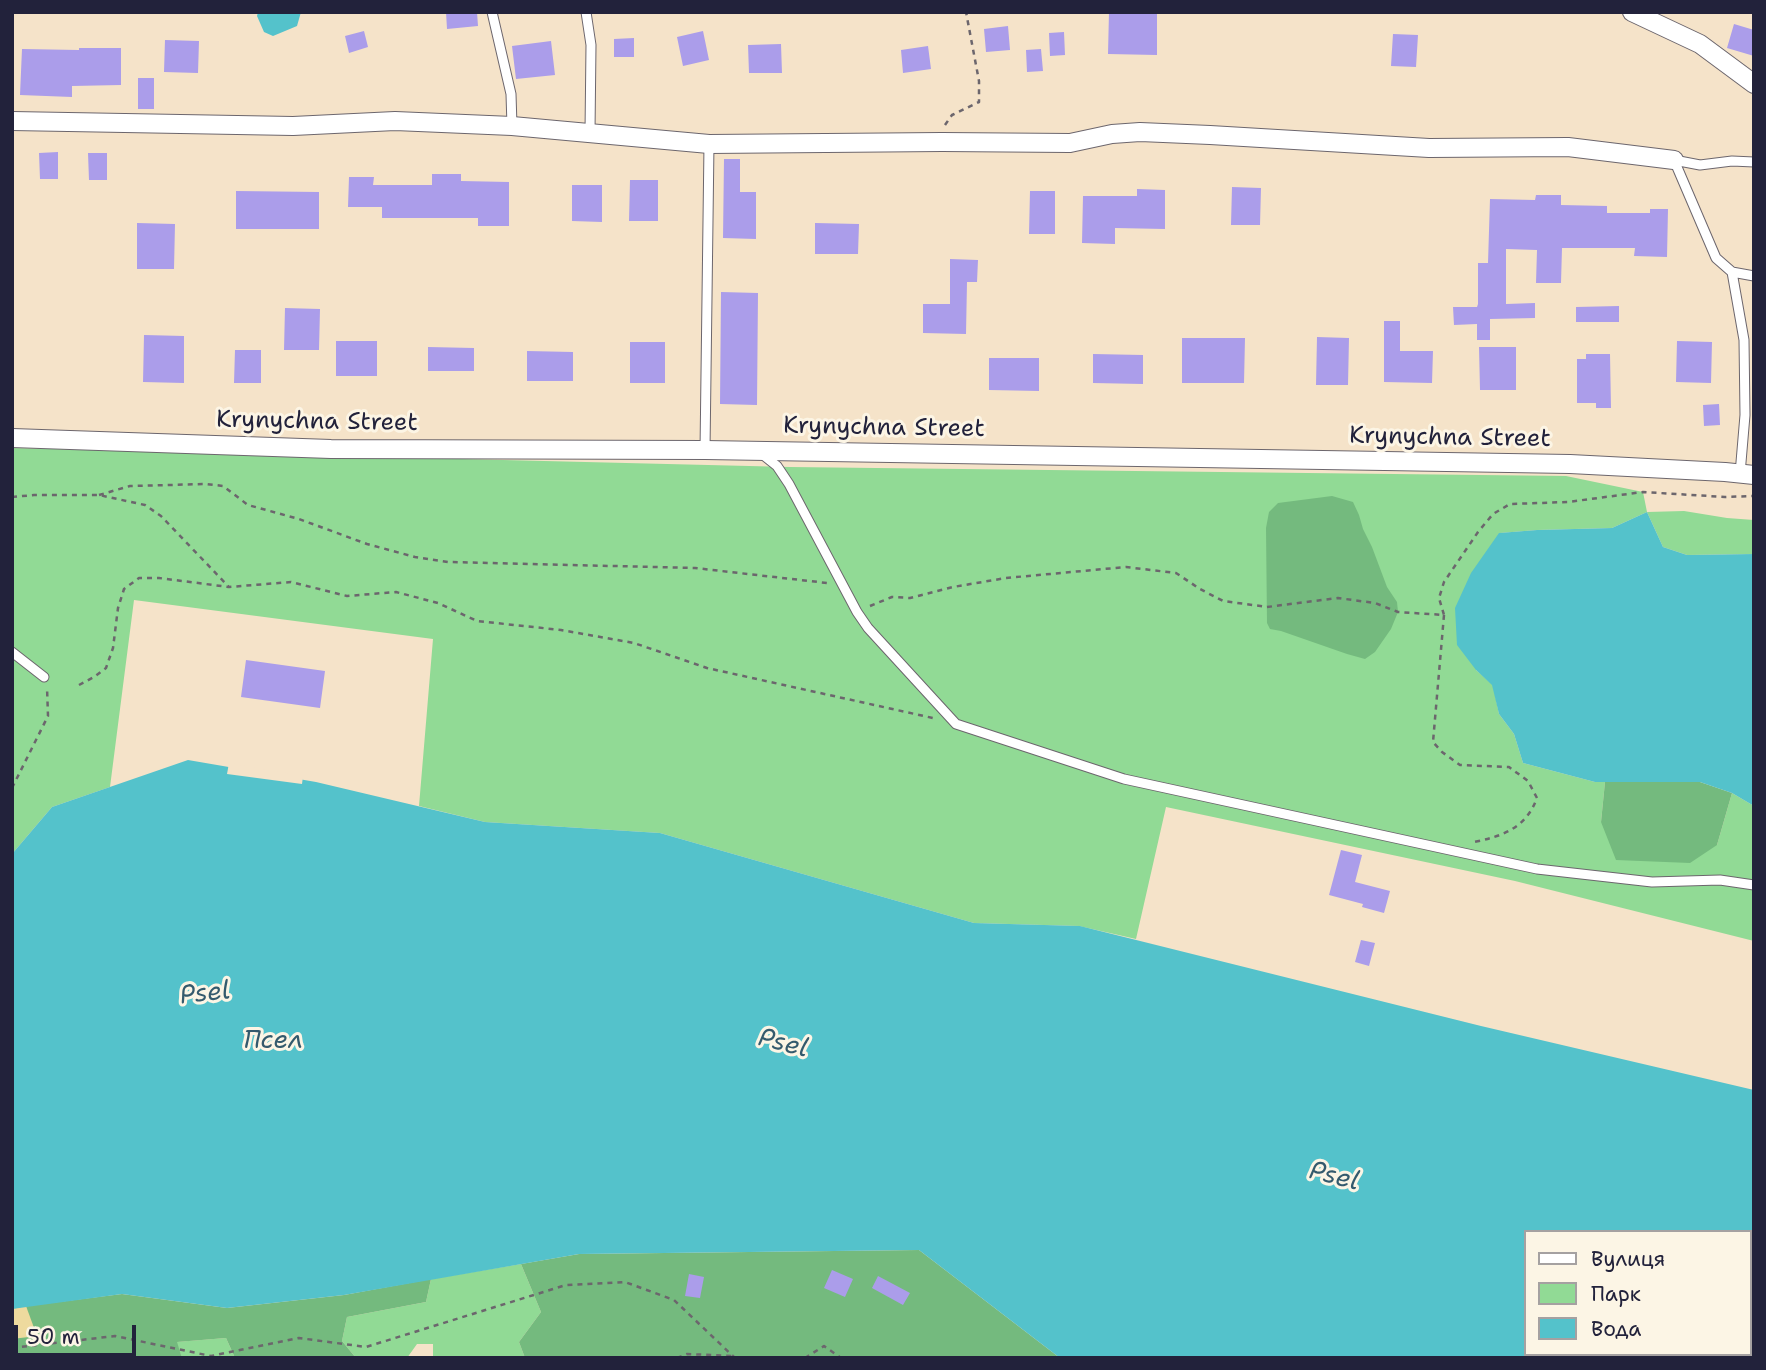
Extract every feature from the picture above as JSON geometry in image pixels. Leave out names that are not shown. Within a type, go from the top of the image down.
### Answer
[{"type":"street","points":[[1632,12],[1700,44],[1754,84]]},
{"type":"street","points":[[12,121],[293,126],[395,121],[512,125],[709,144],[1070,143],[1112,134],[1140,132],[1429,148],[1568,147],[1674,160]]},
{"type":"street","name":"Krynychna Street","points":[[12,438],[331,449],[705,450],[1570,464],[1747,475]]},
{"type":"lane","points":[[492,12],[511,94],[512,125]]},
{"type":"lane","points":[[586,12],[591,45],[590,132]]},
{"type":"lane","points":[[705,450],[709,144]]},
{"type":"lane","points":[[1674,160],[1700,165],[1732,161],[1754,162]]},
{"type":"lane","points":[[1674,160],[1716,258],[1731,272],[1754,276]]},
{"type":"lane","points":[[1731,272],[1744,340],[1747,475]]},
{"type":"lane","points":[[758,451],[777,466],[789,484],[868,628],[956,724],[1124,779],[1537,869],[1652,882],[1720,880],[1754,885]]},
{"type":"lane","points":[[12,652],[44,677]]},
{"type":"path","points":[[942,142],[944,127],[952,115],[979,102],[979,80],[966,12]]},
{"type":"path","points":[[99,495],[130,486],[223,486],[248,505],[299,519],[368,544],[415,557],[448,562],[695,568],[845,586]]},
{"type":"path","points":[[1467,843],[1498,837],[1519,824],[1532,811],[1536,798],[1528,781],[1510,767],[1460,765],[1433,742],[1444,615],[1439,598],[1444,582],[1461,555],[1493,514],[1510,504],[1569,502],[1643,492],[1754,496]]},
{"type":"path","points":[[12,497],[99,495],[145,505],[161,516],[229,587]]},
{"type":"path","points":[[857,612],[892,597],[910,598],[1006,578],[1126,567],[1176,573],[1200,589],[1233,603],[1267,607],[1338,598],[1375,603],[1398,612],[1444,615]]},
{"type":"path","points":[[79,685],[106,667],[113,648],[118,608],[124,589],[139,578],[229,587],[290,582],[347,596],[396,592],[438,603],[477,621],[561,630],[634,643],[707,668],[956,724]]},
{"type":"path","points":[[12,788],[48,716],[44,677]]},
{"type":"path","points":[[12,1348],[114,1336],[211,1356],[299,1338],[366,1346],[566,1285],[625,1282],[674,1300],[734,1357]]},
{"type":"path","points":[[804,1358],[824,1346],[841,1358]]},
{"type":"path","points":[[677,1358],[687,1354],[734,1357]]},
{"type":"green space","points":[[12,448],[790,467],[1566,476],[1643,492],[1647,512],[1612,528],[1500,533],[1476,670],[1493,685],[1499,714],[1514,734],[1523,763],[1595,782],[1605,782],[1601,822],[1717,845],[1732,793],[1754,806],[1754,941],[1515,881],[1166,807],[1136,939],[1079,926],[974,923],[660,833],[485,822],[419,806],[433,639],[134,600],[110,787],[52,807],[12,854]]},
{"type":"green space","points":[[1332,496],[1353,502],[1387,587],[1397,602],[1398,612],[1391,629],[1375,652],[1365,659],[1270,629],[1267,623],[1266,528],[1269,512],[1278,503]]},
{"type":"green space","points":[[1684,511],[1754,520],[1754,554],[1687,555],[1663,547],[1647,512]]},
{"type":"green space","points":[[1605,782],[1700,782],[1732,793],[1717,845],[1690,863],[1616,860],[1601,822]]},
{"type":"green space","points":[[919,1250],[1060,1358],[525,1358],[519,1342],[541,1312],[521,1264],[579,1254]]},
{"type":"green space","points":[[521,1264],[541,1312],[519,1342],[525,1358],[433,1358],[433,1344],[417,1344],[407,1358],[356,1358],[342,1341],[347,1317],[426,1302],[431,1279]]},
{"type":"green space","points":[[431,1279],[426,1302],[347,1317],[342,1341],[356,1358],[235,1358],[226,1338],[177,1342],[182,1358],[12,1358],[12,1309],[26,1306],[122,1294],[227,1308],[344,1295]]},
{"type":"green space","points":[[226,1338],[235,1358],[182,1358],[176,1342]]},
{"type":"sand","points":[[26,1306],[37,1336],[12,1339],[12,1309]]},
{"type":"water","points":[[258,12],[301,12],[297,26],[273,36],[264,32],[257,16]]},
{"type":"water","points":[[1647,512],[1663,547],[1687,555],[1754,554],[1754,806],[1732,793],[1700,782],[1595,782],[1523,763],[1514,734],[1499,714],[1492,685],[1476,670],[1457,645],[1455,608],[1471,573],[1499,533],[1612,528]]},
{"type":"water","name":"Псел","points":[[188,760],[316,782],[485,822],[660,833],[974,923],[1080,926],[1481,1026],[1754,1090],[1754,1358],[1060,1358],[919,1250],[579,1254],[344,1295],[227,1308],[122,1294],[12,1309],[12,854],[52,807]]},
{"type":"pier","points":[[229,763],[303,776],[302,784],[227,774]]},
{"type":"building","points":[[446,12],[477,12],[478,26],[447,29]]},
{"type":"building","points":[[1109,12],[1157,12],[1157,55],[1108,54]]},
{"type":"building","points":[[1734,24],[1754,30],[1754,56],[1727,48]]},
{"type":"building","points":[[1008,26],[1010,50],[986,52],[984,29]]},
{"type":"building","points":[[364,31],[368,47],[349,53],[345,36]]},
{"type":"building","points":[[703,31],[709,60],[683,66],[677,37]]},
{"type":"building","points":[[1064,32],[1065,55],[1050,56],[1049,33]]},
{"type":"building","points":[[1393,34],[1418,35],[1416,67],[1391,66]]},
{"type":"building","points":[[634,38],[634,57],[614,57],[614,39]]},
{"type":"building","points":[[165,40],[199,41],[198,73],[164,72]]},
{"type":"building","points":[[551,41],[555,75],[516,79],[512,46]]},
{"type":"building","points":[[781,44],[782,73],[749,73],[748,45]]},
{"type":"building","points":[[928,46],[931,69],[903,73],[901,50]]},
{"type":"building","points":[[121,48],[121,85],[72,86],[72,97],[20,95],[22,49]]},
{"type":"building","points":[[1041,49],[1043,71],[1027,72],[1026,50]]},
{"type":"building","points":[[138,78],[154,78],[154,109],[138,109]]},
{"type":"building","points":[[58,152],[58,179],[40,179],[39,153]]},
{"type":"building","points":[[88,153],[107,153],[107,180],[89,180]]},
{"type":"building","points":[[724,159],[740,159],[740,192],[756,192],[756,239],[723,238]]},
{"type":"building","points":[[432,174],[461,174],[461,181],[509,182],[509,226],[478,226],[478,218],[382,218],[382,207],[348,207],[349,177],[374,177],[373,185],[432,185]]},
{"type":"building","points":[[630,180],[658,180],[658,221],[629,221]]},
{"type":"building","points":[[572,185],[602,185],[602,222],[572,221]]},
{"type":"building","points":[[1232,187],[1261,188],[1260,225],[1231,225]]},
{"type":"building","points":[[1137,189],[1165,190],[1165,229],[1115,228],[1115,244],[1082,243],[1083,196],[1137,196]]},
{"type":"building","points":[[236,191],[319,192],[319,229],[236,229]]},
{"type":"building","points":[[1030,191],[1055,191],[1055,234],[1029,234]]},
{"type":"building","points":[[1536,195],[1561,195],[1561,205],[1607,206],[1607,213],[1650,213],[1650,209],[1668,209],[1667,257],[1634,256],[1635,248],[1562,248],[1561,283],[1536,283],[1537,250],[1506,249],[1506,304],[1535,303],[1535,318],[1490,319],[1490,340],[1477,340],[1477,324],[1454,325],[1453,307],[1477,307],[1478,263],[1488,263],[1490,199],[1535,200]]},
{"type":"building","points":[[137,223],[175,224],[174,269],[137,269]]},
{"type":"building","points":[[815,223],[859,224],[858,254],[815,254]]},
{"type":"building","points":[[950,259],[978,260],[977,282],[967,282],[966,334],[923,333],[923,304],[950,304]]},
{"type":"building","points":[[721,292],[758,293],[757,405],[720,404]]},
{"type":"building","points":[[1619,306],[1619,322],[1576,322],[1576,307]]},
{"type":"building","points":[[285,308],[320,309],[319,350],[284,350]]},
{"type":"building","points":[[1384,321],[1400,321],[1400,351],[1433,351],[1432,383],[1384,382]]},
{"type":"building","points":[[144,335],[184,336],[184,383],[143,382]]},
{"type":"building","points":[[1317,337],[1349,338],[1348,385],[1316,385]]},
{"type":"building","points":[[1182,338],[1245,338],[1244,383],[1182,383]]},
{"type":"building","points":[[336,341],[377,341],[377,376],[336,376]]},
{"type":"building","points":[[1677,341],[1712,342],[1711,383],[1676,382]]},
{"type":"building","points":[[630,342],[665,342],[665,383],[630,383]]},
{"type":"building","points":[[428,347],[474,348],[474,371],[428,371]]},
{"type":"building","points":[[1479,347],[1516,347],[1516,390],[1480,390]]},
{"type":"building","points":[[235,350],[261,350],[261,383],[234,383]]},
{"type":"building","points":[[527,351],[573,352],[573,381],[527,381]]},
{"type":"building","points":[[1093,354],[1143,355],[1143,384],[1093,383]]},
{"type":"building","points":[[1586,354],[1610,354],[1611,408],[1596,408],[1596,403],[1577,403],[1577,359],[1586,359]]},
{"type":"building","points":[[989,358],[1039,358],[1039,391],[989,390]]},
{"type":"building","points":[[1719,404],[1720,425],[1704,426],[1703,405]]},
{"type":"building","points":[[246,660],[325,671],[320,708],[241,697]]},
{"type":"building","points":[[1341,850],[1362,855],[1355,882],[1390,891],[1384,913],[1329,895]]},
{"type":"building","points":[[1361,940],[1375,943],[1369,966],[1355,962]]},
{"type":"building","points":[[832,1270],[853,1279],[845,1297],[824,1288]]},
{"type":"building","points":[[689,1274],[704,1277],[700,1298],[685,1296]]},
{"type":"building","points":[[878,1276],[910,1293],[903,1305],[872,1288]]},
{"type":"water label","name":"Psel","points":[[205,994]]},
{"type":"water label","name":"Psel","points":[[783,1044]]},
{"type":"water label","name":"Psel","points":[[1334,1177]]}]
